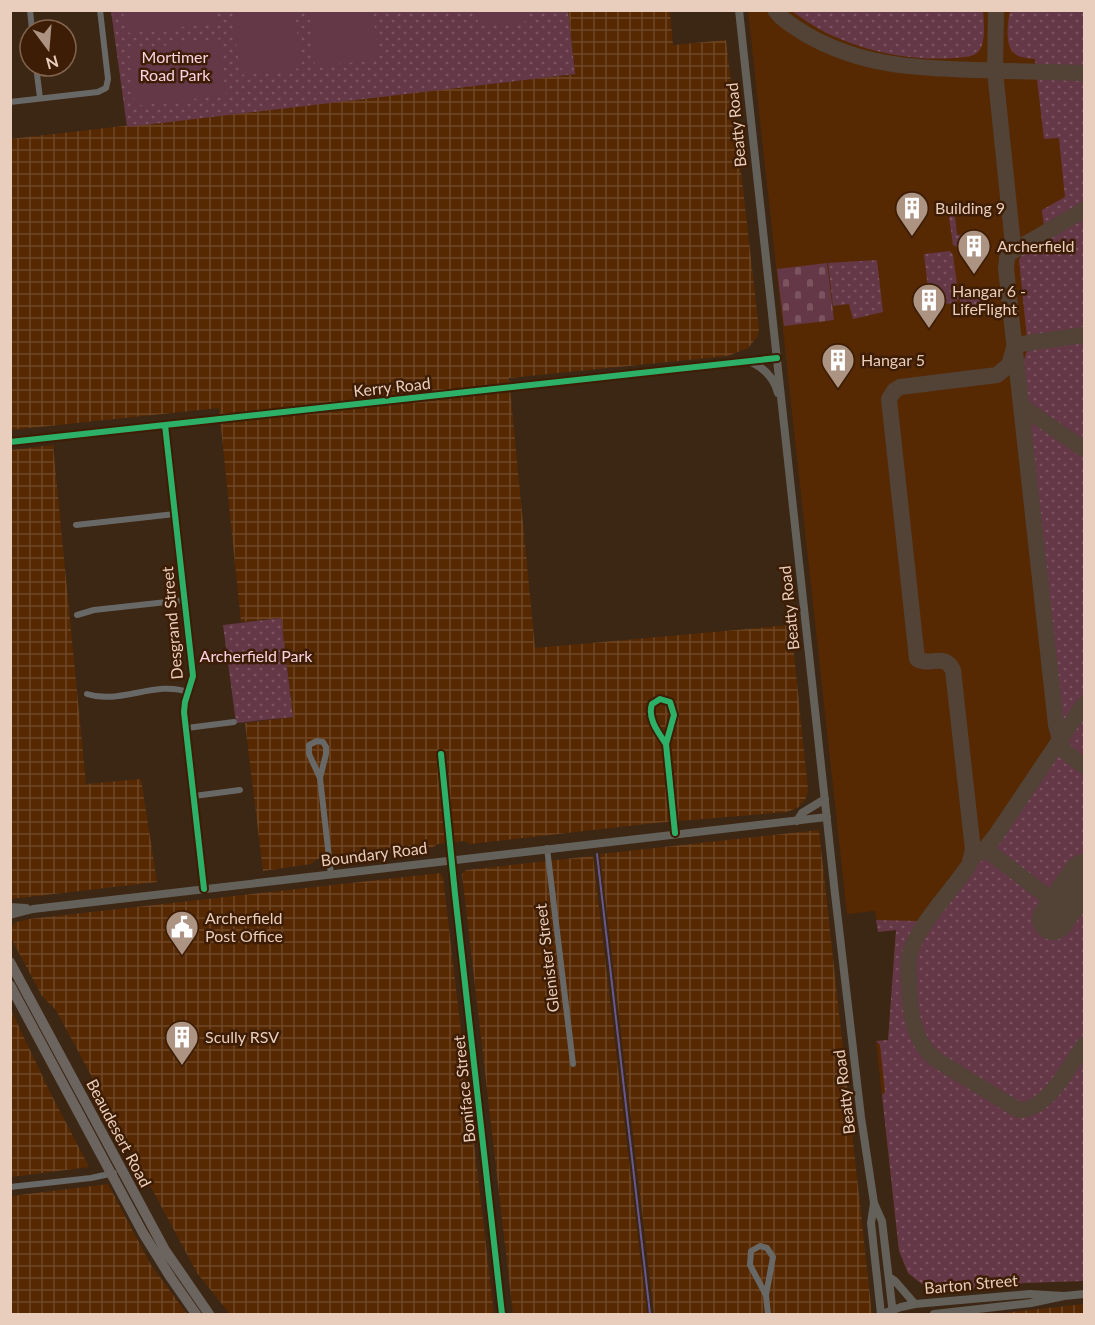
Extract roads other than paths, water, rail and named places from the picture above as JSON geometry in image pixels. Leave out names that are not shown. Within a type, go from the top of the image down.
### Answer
[{"type":"highway","name":"Beaudesert Road","points":[[10,962],[117,1172],[153,1251],[196,1314]]},
{"type":"highway","name":"Beaudesert Road","points":[[10,985],[117,1172],[165,1250],[209,1314]]},
{"type":"main road","name":"Beatty Road","points":[[739,10],[860,1110],[874,1203],[882,1221],[892,1312]]},
{"type":"main road","points":[[749,361],[765,370],[777,387],[783,414]]},
{"type":"main road","points":[[797,820],[802,813],[825,799]]},
{"type":"main road","name":"Boundary Road","points":[[10,915],[33,909],[827,817]]},
{"type":"main road","name":"Boundary Road","points":[[10,907],[33,909]]},
{"type":"main road","name":"Beatty Road","points":[[874,1203],[871,1223],[882,1314]]},
{"type":"main road","points":[[889,1277],[896,1281],[915,1304]]},
{"type":"main road","name":"Barton Street","points":[[882,1314],[915,1304],[1030,1294],[1064,1296]]},
{"type":"main road","name":"Barton Street","points":[[934,1314],[1031,1303],[1084,1294]]},
{"type":"street","points":[[10,102],[98,92],[106,88],[108,79],[100,10]]},
{"type":"street","points":[[38,78],[40,98]]},
{"type":"street","name":"Kerry Road","points":[[10,442],[777,358]]},
{"type":"street","name":"Desgrand Street","points":[[165,425],[193,676],[184,706],[204,889]]},
{"type":"street","points":[[76,525],[175,514]]},
{"type":"street","points":[[78,615],[94,610],[184,600]]},
{"type":"street","points":[[87,694],[102,697],[173,688],[188,692]]},
{"type":"street","points":[[666,744],[650,713],[652,704],[660,699],[670,702],[674,710],[666,744],[675,833]]},
{"type":"street","points":[[187,728],[234,722]]},
{"type":"street","points":[[320,778],[326,749],[322,742],[317,741],[309,745],[308,751],[320,778],[331,875]]},
{"type":"street","name":"Boniface Street","points":[[441,754],[502,1314]]},
{"type":"street","points":[[194,796],[240,790]]},
{"type":"street","name":"Glenister Street","points":[[547,848],[573,1064]]},
{"type":"street","points":[[10,1187],[91,1178],[117,1172]]},
{"type":"street","points":[[766,1295],[749,1260],[751,1251],[760,1246],[770,1250],[773,1257],[766,1295],[768,1314]]},
{"type":"waterway","points":[[597,854],[650,1314]]},
{"type":"place","name":"Building 9","points":[[912,237]]},
{"type":"place","name":"Archerfield","points":[[974,275]]},
{"type":"place","name":"Hangar 6 - LifeFlight","points":[[929,329]]},
{"type":"place","name":"Hangar 5","points":[[838,389]]},
{"type":"place","name":"Archerfield Post Office","points":[[182,956]]},
{"type":"place","name":"Scully RSV","points":[[182,1066]]},
{"type":"park label","name":"Mortimer Road Park","points":[[175,66]]},
{"type":"park label","name":"Archerfield Park","points":[[256,656]]}]
